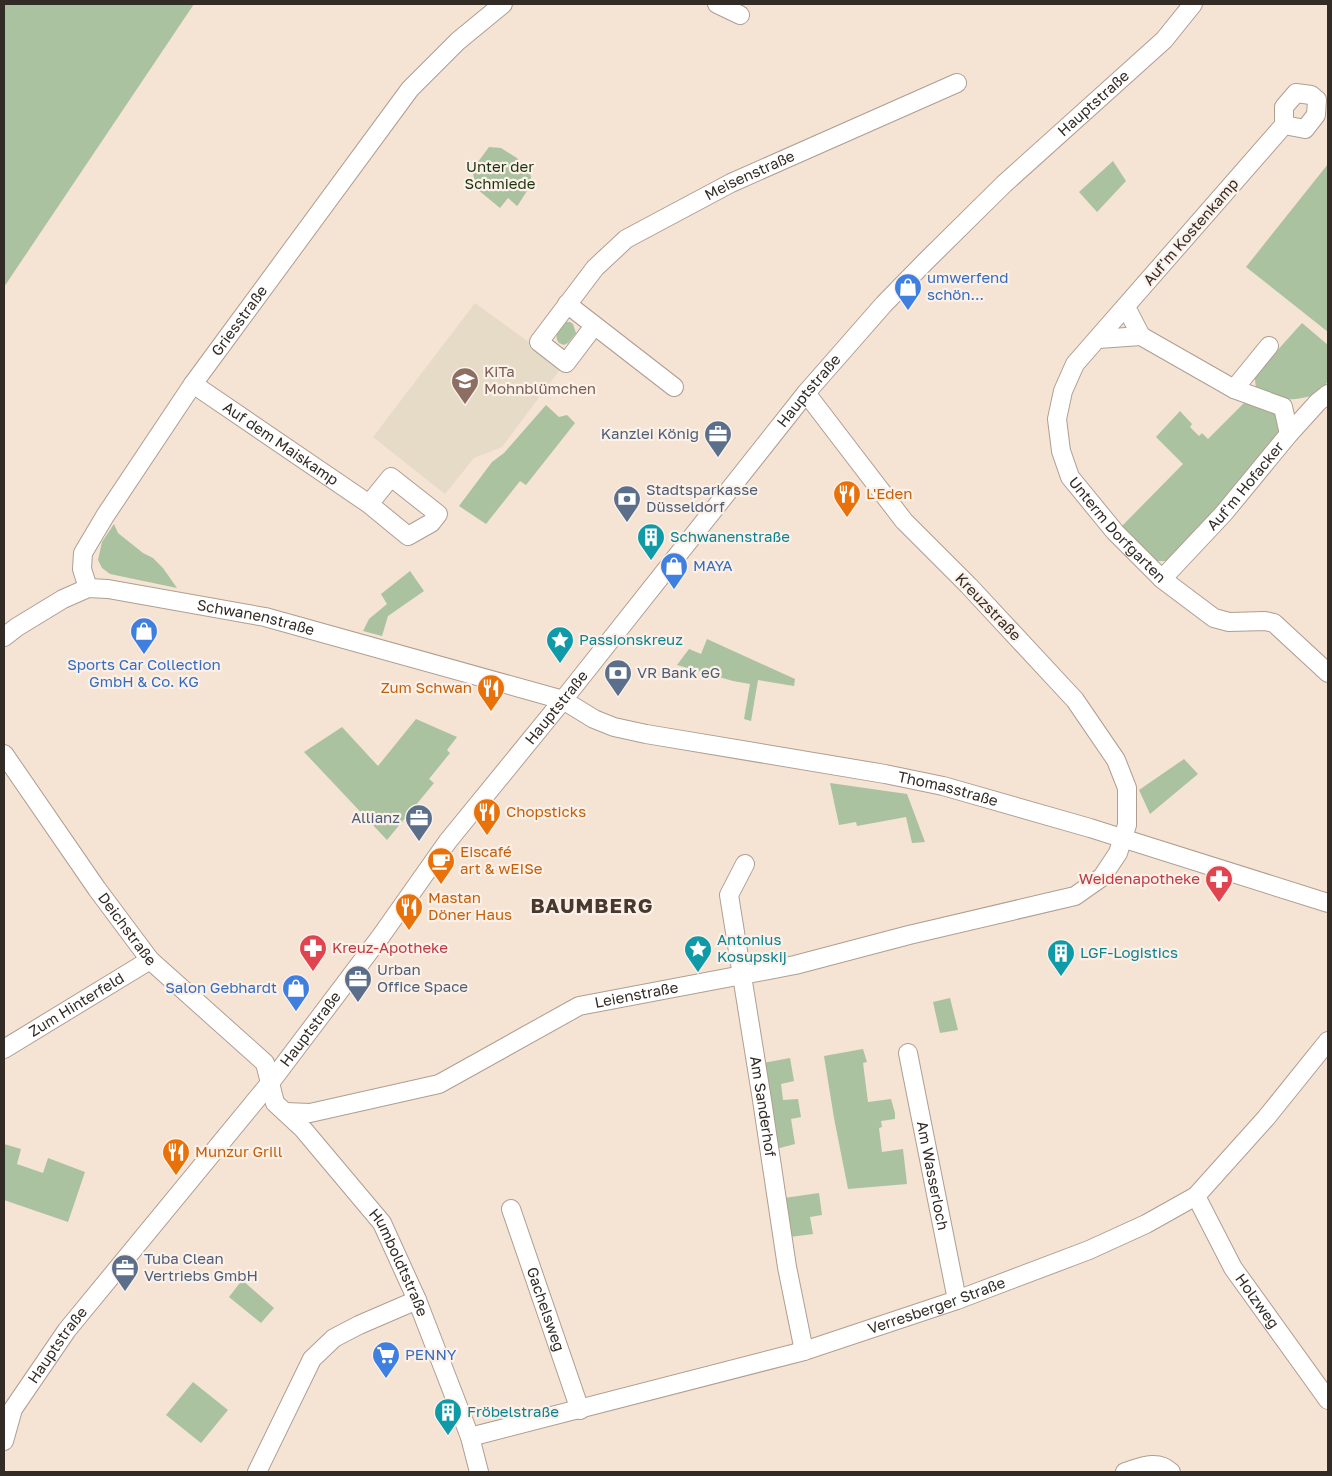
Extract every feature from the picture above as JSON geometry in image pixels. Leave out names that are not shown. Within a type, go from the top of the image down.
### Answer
[{"type":"street","name":"Griesstraße","points":[[88,588],[82,569],[83,553],[193,384],[410,89],[458,41],[503,4]]},
{"type":"street","points":[[716,4],[740,15]]},
{"type":"street","name":"Hauptstraße","points":[[4,1441],[13,1409],[67,1330],[270,1083],[381,936],[448,841],[563,700],[806,393],[884,304],[926,261],[1004,184],[1164,40],[1193,4]]},
{"type":"street","name":"Meisenstraße","points":[[594,326],[566,362],[539,342],[595,268],[626,239],[731,183],[957,83]]},
{"type":"street","name":"Auf'm Kostenkamp","points":[[1098,339],[1284,125]]},
{"type":"street","points":[[567,304],[674,387]]},
{"type":"street","points":[[1126,307],[1141,336]]},
{"type":"street","points":[[1098,339],[1141,336],[1234,388],[1283,407],[1323,398]]},
{"type":"street","name":"Unterm Dorfgarten","points":[[1098,339],[1075,364],[1063,391],[1057,420],[1061,451],[1070,477],[1115,532],[1162,579],[1214,618],[1229,622],[1265,620],[1274,623],[1328,673]]},
{"type":"street","points":[[1234,388],[1269,346]]},
{"type":"street","name":"Auf dem Maiskamp","points":[[193,384],[369,504]]},
{"type":"street","name":"Kreuzstraße","points":[[806,393],[904,521],[969,586],[1075,700],[1116,760],[1127,788],[1127,825],[1124,838]]},
{"type":"street","name":"Auf'm Hofacker","points":[[1162,579],[1224,513],[1289,434],[1323,398]]},
{"type":"street","points":[[1283,407],[1289,434]]},
{"type":"street","points":[[4,637],[63,599],[88,588]]},
{"type":"street","name":"Schwanenstraße","points":[[88,588],[108,589],[265,617],[563,700]]},
{"type":"street","name":"Thomasstraße","points":[[563,700],[594,720],[614,727],[885,774],[943,786],[1124,838],[1328,903]]},
{"type":"street","name":"Deichstraße","points":[[4,754],[97,889],[150,960],[264,1063],[270,1083]]},
{"type":"street","name":"Leienstraße","points":[[285,1112],[310,1113],[439,1084],[579,1006],[795,965],[909,935],[1075,896],[1102,877],[1118,853],[1124,838]]},
{"type":"street","name":"Am Sanderhof","points":[[744,864],[729,895],[743,974],[786,1267],[804,1351]]},
{"type":"street","name":"Zum Hinterfeld","points":[[4,1049],[150,960]]},
{"type":"street","name":"Verresberger Straße","points":[[470,1437],[804,1351],[957,1300],[1089,1250],[1146,1224],[1196,1196],[1266,1118],[1328,1041]]},
{"type":"street","name":"Am Wasserloch","points":[[908,1052],[957,1300]]},
{"type":"street","name":"Humboldtstraße","points":[[270,1083],[275,1103],[303,1129],[382,1223],[417,1300],[470,1437],[479,1472]]},
{"type":"street","name":"Holzweg","points":[[1196,1196],[1233,1268],[1328,1400]]},
{"type":"street","name":"Gachelsweg","points":[[511,1209],[580,1410]]},
{"type":"street","points":[[257,1472],[312,1359],[334,1338],[417,1300]]},
{"type":"street","points":[[1125,1472],[1148,1465],[1165,1467],[1171,1472]]},
{"type":"shaded area","name":"KiTa Mohnblümchen","points":[[475,303],[559,364],[558,372],[502,447],[474,458],[445,494],[373,437]]},
{"type":"green space","points":[[4,4],[194,4],[4,287]]},
{"type":"green space","name":"Unter der Schmiede","points":[[489,147],[501,148],[517,158],[530,172],[532,183],[517,206],[508,198],[500,208],[477,189],[472,170]]},
{"type":"green space","points":[[1113,161],[1126,181],[1097,212],[1079,192]]},
{"type":"green space","points":[[1328,164],[1328,332],[1246,267]]},
{"type":"green space","points":[[566,322],[573,324],[576,333],[564,345],[559,343],[557,335]]},
{"type":"green space","points":[[1302,323],[1328,345],[1328,381],[1319,392],[1304,398],[1285,399],[1267,396],[1256,387],[1255,375]]},
{"type":"green space","points":[[1246,401],[1278,414],[1282,432],[1255,467],[1167,561],[1156,561],[1122,526],[1183,464],[1156,437],[1180,411],[1192,424],[1190,427],[1199,436],[1202,433],[1208,439]]},
{"type":"green space","points":[[546,405],[559,417],[567,415],[575,423],[526,485],[520,481],[486,524],[459,506],[492,462],[504,453]]},
{"type":"green space","points":[[114,524],[118,533],[143,553],[153,558],[163,568],[177,588],[110,574],[102,568],[98,560],[102,542]]},
{"type":"green space","points":[[410,571],[424,591],[388,616],[382,636],[363,631],[369,619],[387,604],[381,594]]},
{"type":"green space","points":[[707,639],[795,679],[794,686],[758,680],[751,721],[744,719],[750,684],[677,665],[689,649],[701,654]]},
{"type":"green space","points":[[416,719],[457,737],[447,750],[450,753],[429,779],[434,783],[387,840],[304,752],[342,727],[378,766]]},
{"type":"green space","points":[[1184,759],[1198,774],[1150,814],[1139,790]]},
{"type":"green space","points":[[830,783],[907,794],[925,842],[912,843],[906,817],[857,826],[856,822],[839,825]]},
{"type":"green space","points":[[950,998],[958,1030],[940,1033],[933,1002]]},
{"type":"green space","points":[[863,1049],[867,1062],[863,1063],[868,1102],[891,1099],[895,1113],[895,1119],[881,1121],[882,1127],[879,1128],[882,1152],[903,1149],[907,1184],[848,1189],[824,1056]]},
{"type":"green space","points":[[790,1058],[794,1081],[781,1084],[783,1100],[798,1099],[801,1117],[791,1119],[795,1144],[776,1149],[763,1063]]},
{"type":"green space","points":[[4,1144],[21,1149],[17,1164],[43,1173],[48,1158],[85,1172],[68,1222],[4,1200]]},
{"type":"green space","points":[[819,1193],[822,1215],[810,1217],[813,1234],[790,1237],[784,1198]]},
{"type":"green space","points":[[242,1280],[274,1308],[261,1323],[229,1297]]},
{"type":"green space","points":[[193,1382],[228,1410],[201,1443],[166,1415]]},
{"type":"place","name":"umwerfend schön...","points":[[908,311]]},
{"type":"place","name":"KiTa Mohnblümchen","points":[[465,405]]},
{"type":"place","name":"Kanzlei König","points":[[718,458]]},
{"type":"place","name":"L'Eden","points":[[847,518]]},
{"type":"place","name":"Stadtsparkasse Düsseldorf","points":[[627,523]]},
{"type":"place","name":"Schwanenstraße","points":[[651,561]]},
{"type":"place","name":"MAYA","points":[[674,590]]},
{"type":"place","name":"Sports Car Collection GmbH & Co. KG","points":[[144,655]]},
{"type":"place","name":"Passionskreuz","points":[[560,664]]},
{"type":"place","name":"VR Bank eG","points":[[618,697]]},
{"type":"place","name":"Zum Schwan","points":[[491,712]]},
{"type":"place","name":"Chopsticks","points":[[487,836]]},
{"type":"place","name":"Allianz","points":[[419,842]]},
{"type":"place","name":"Eiscafé art & wEISe","points":[[441,885]]},
{"type":"place","name":"Weidenapotheke","points":[[1219,903]]},
{"type":"place","name":"Mastan Döner Haus","points":[[409,931]]},
{"type":"place","name":"Kreuz-Apotheke","points":[[313,972]]},
{"type":"place","name":"Antonius Kosupskij","points":[[698,973]]},
{"type":"place","name":"LGF-Logistics","points":[[1061,977]]},
{"type":"place","name":"Urban Office Space","points":[[358,1003]]},
{"type":"place","name":"Salon Gebhardt","points":[[296,1012]]},
{"type":"place","name":"Munzur Grill","points":[[176,1176]]},
{"type":"place","name":"Tuba Clean Vertriebs GmbH","points":[[125,1292]]},
{"type":"place","name":"PENNY","points":[[386,1379]]},
{"type":"place","name":"Fröbelstraße","points":[[448,1436]]},
{"type":"district","name":"BAUMBERG","points":[[592,906]]}]
